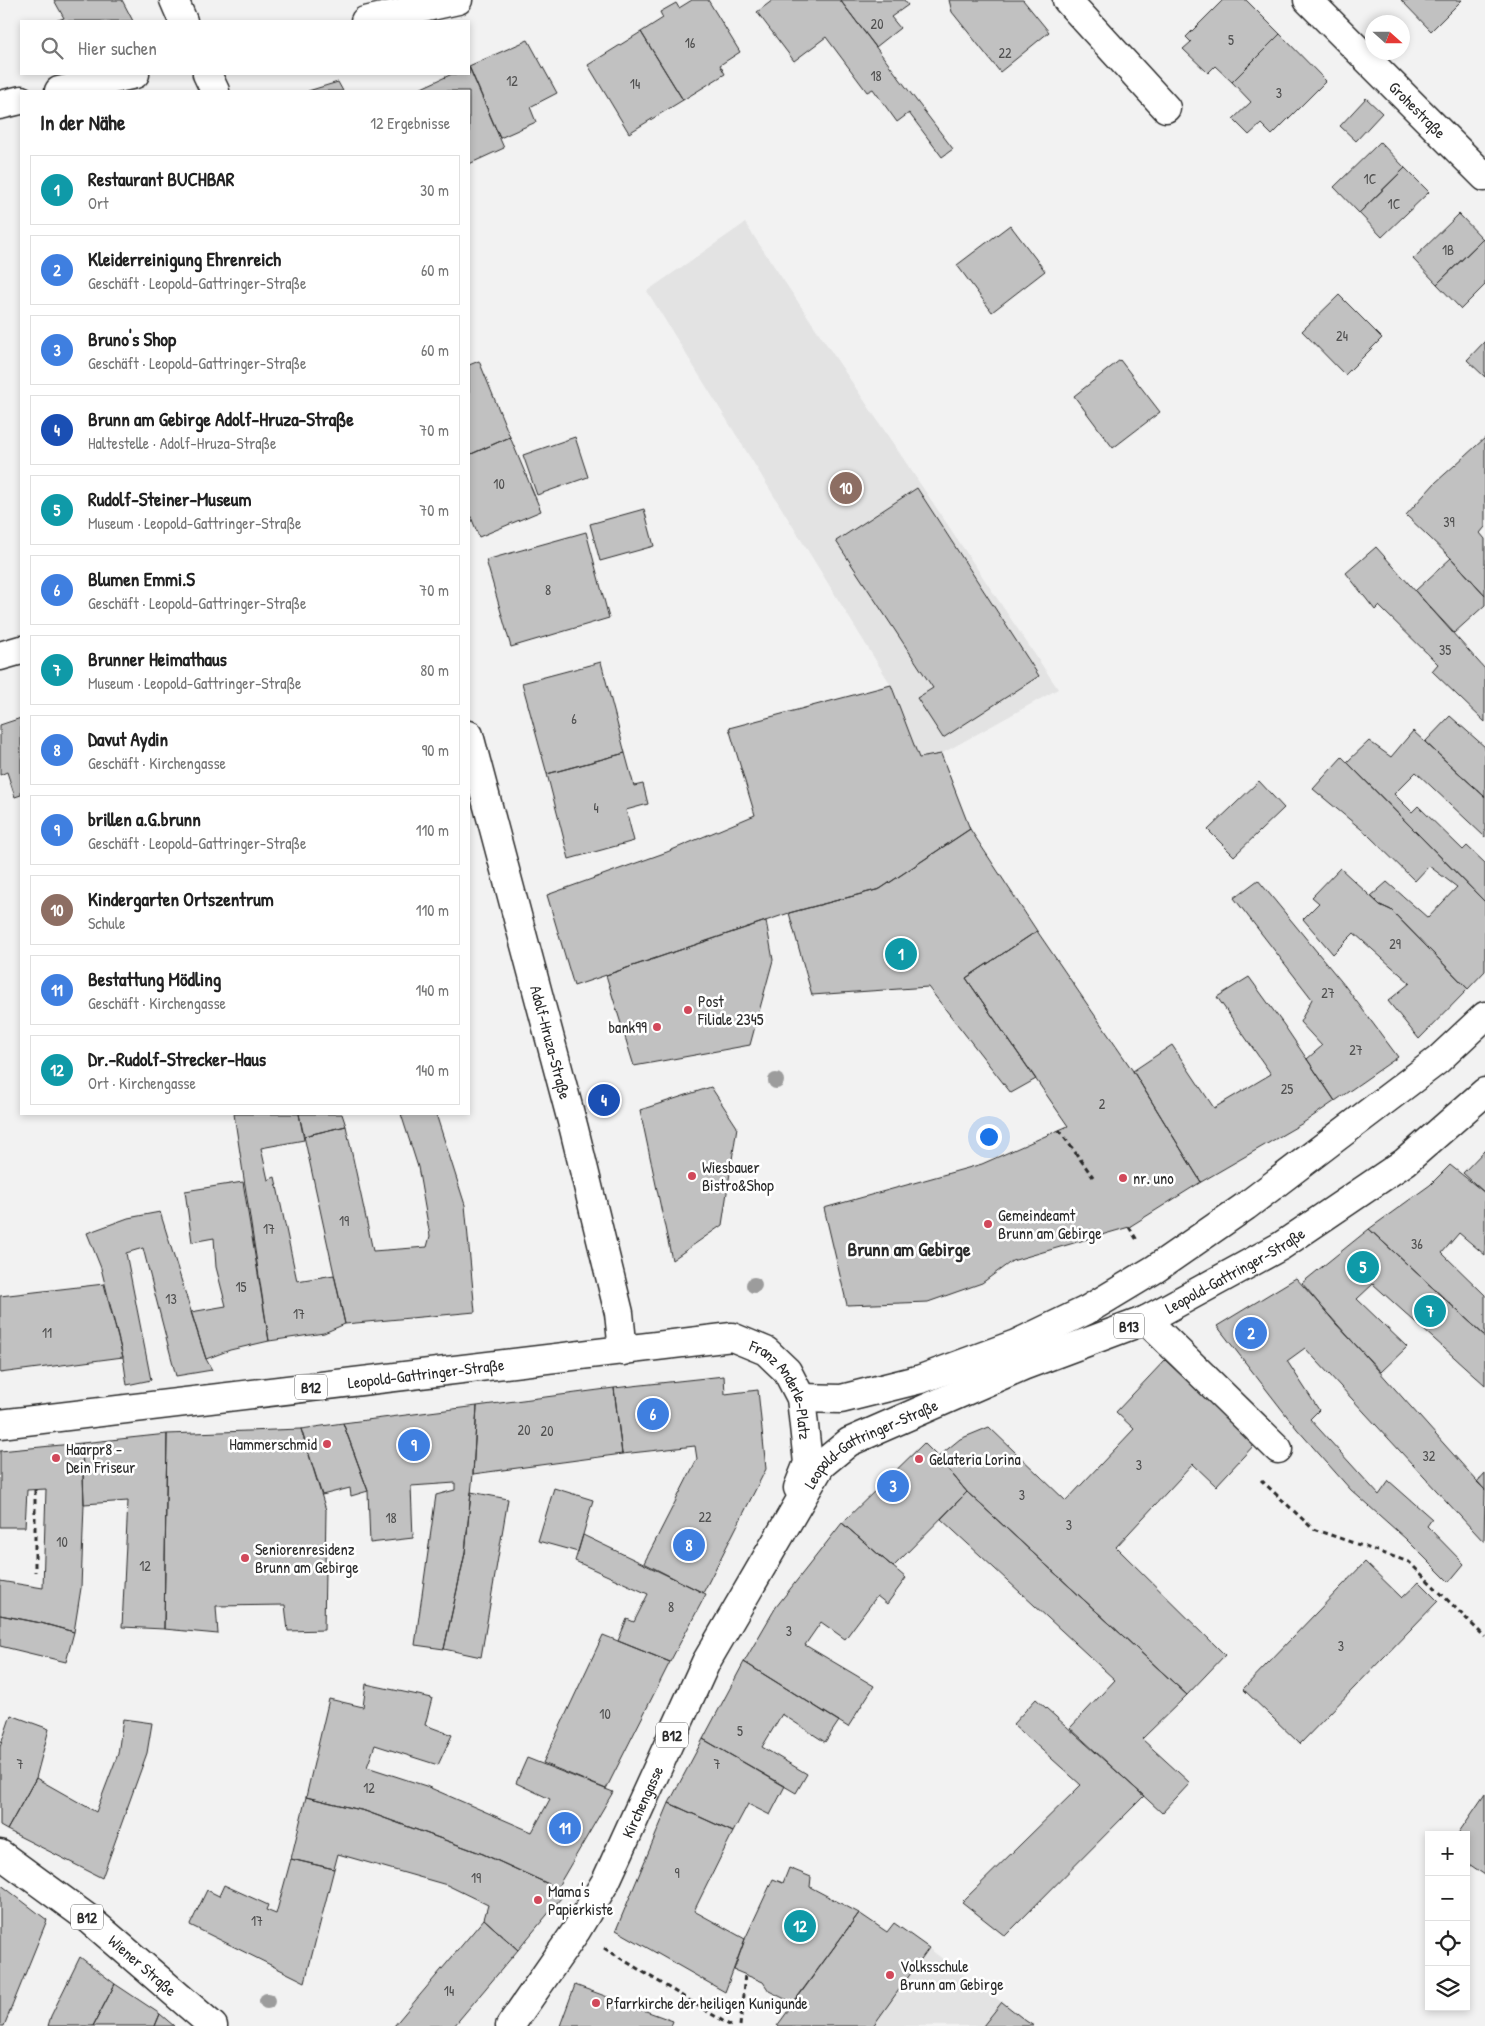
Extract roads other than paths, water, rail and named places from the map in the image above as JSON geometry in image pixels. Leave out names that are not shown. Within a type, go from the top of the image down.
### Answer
[{"type":"main road","points":[[174,0],[183,20]]},
{"type":"main road","points":[[369,20],[458,0]]},
{"type":"main road","points":[[1067,0],[1166,108]]},
{"type":"main road","name":"Grohestraße","points":[[1308,0],[1485,177]]},
{"type":"main road","points":[[63,90],[131,75]]},
{"type":"main road","points":[[208,75],[215,90]]},
{"type":"main road","points":[[0,105],[20,100]]},
{"type":"main road","points":[[0,656],[20,650]]},
{"type":"main road","name":"Adolf-Hruza-Straße","points":[[470,738],[574,1129],[619,1313],[623,1351]]},
{"type":"main road","name":"Leopold-Gattringer-Straße","points":[[801,1398],[841,1399],[921,1379],[1016,1344],[1087,1310],[1155,1269],[1246,1206],[1438,1060],[1485,1016]]},
{"type":"main road","name":"Leopold-Gattringer-Straße","points":[[775,1542],[822,1466],[849,1442],[1023,1366],[1146,1320],[1281,1246],[1405,1162],[1485,1092]]},
{"type":"main road","points":[[1146,1320],[1278,1449]]},
{"type":"main road","name":"Leopold-Gattringer-Straße","points":[[0,1424],[732,1337]]},
{"type":"main road","name":"Franz Anderle-Platz","points":[[732,1337],[766,1351],[788,1371],[801,1398],[808,1463],[775,1542]]},
{"type":"main road","name":"Kirchengasse","points":[[510,2026],[576,1931],[606,1881],[706,1662],[775,1542]]},
{"type":"main road","name":"Wiener Straße","points":[[0,1854],[90,1918],[212,2026]]},
{"type":"place","name":"Kindergarten Ortszentrum","points":[[846,488]]},
{"type":"place","name":"Restaurant BUCHBAR","points":[[901,954]]},
{"type":"place","name":"Post Filiale 2345","points":[[688,1010]]},
{"type":"place","name":"bank99","points":[[657,1027]]},
{"type":"place","name":"Brunn am Gebirge Adolf-Hruza-Straße","points":[[604,1100]]},
{"type":"place","name":"Wiesbauer Bistro&Shop","points":[[692,1176]]},
{"type":"place","name":"nr. uno","points":[[1123,1178]]},
{"type":"place","name":"Gemeindeamt Brunn am Gebirge","points":[[988,1224]]},
{"type":"place","name":"Rudolf-Steiner-Museum","points":[[1363,1267]]},
{"type":"place","name":"Brunner Heimathaus","points":[[1430,1311]]},
{"type":"place","name":"Kleiderreinigung Ehrenreich","points":[[1251,1333]]},
{"type":"place","name":"Blumen Emmi.S","points":[[653,1414]]},
{"type":"place","name":"Hammerschmid","points":[[327,1444]]},
{"type":"place","name":"brillen a.G.brunn","points":[[414,1445]]},
{"type":"place","name":"Haarpr8 - Dein Friseur","points":[[56,1458]]},
{"type":"place","name":"Gelateria Lorina","points":[[919,1459]]},
{"type":"place","name":"Bruno's Shop","points":[[893,1486]]},
{"type":"place","name":"Davut Aydin","points":[[689,1545]]},
{"type":"place","name":"Seniorenresidenz Brunn am Gebirge","points":[[245,1558]]},
{"type":"place","name":"Bestattung Mödling","points":[[565,1828]]},
{"type":"place","name":"Mama's Papierkiste","points":[[538,1900]]},
{"type":"place","name":"Dr.-Rudolf-Strecker-Haus","points":[[800,1926]]},
{"type":"place","name":"Volksschule Brunn am Gebirge","points":[[890,1975]]},
{"type":"place","name":"Pfarrkirche der heiligen Kunigunde","points":[[596,2003]]},
{"type":"district","name":"Brunn am Gebirge","points":[[909,1249]]}]
